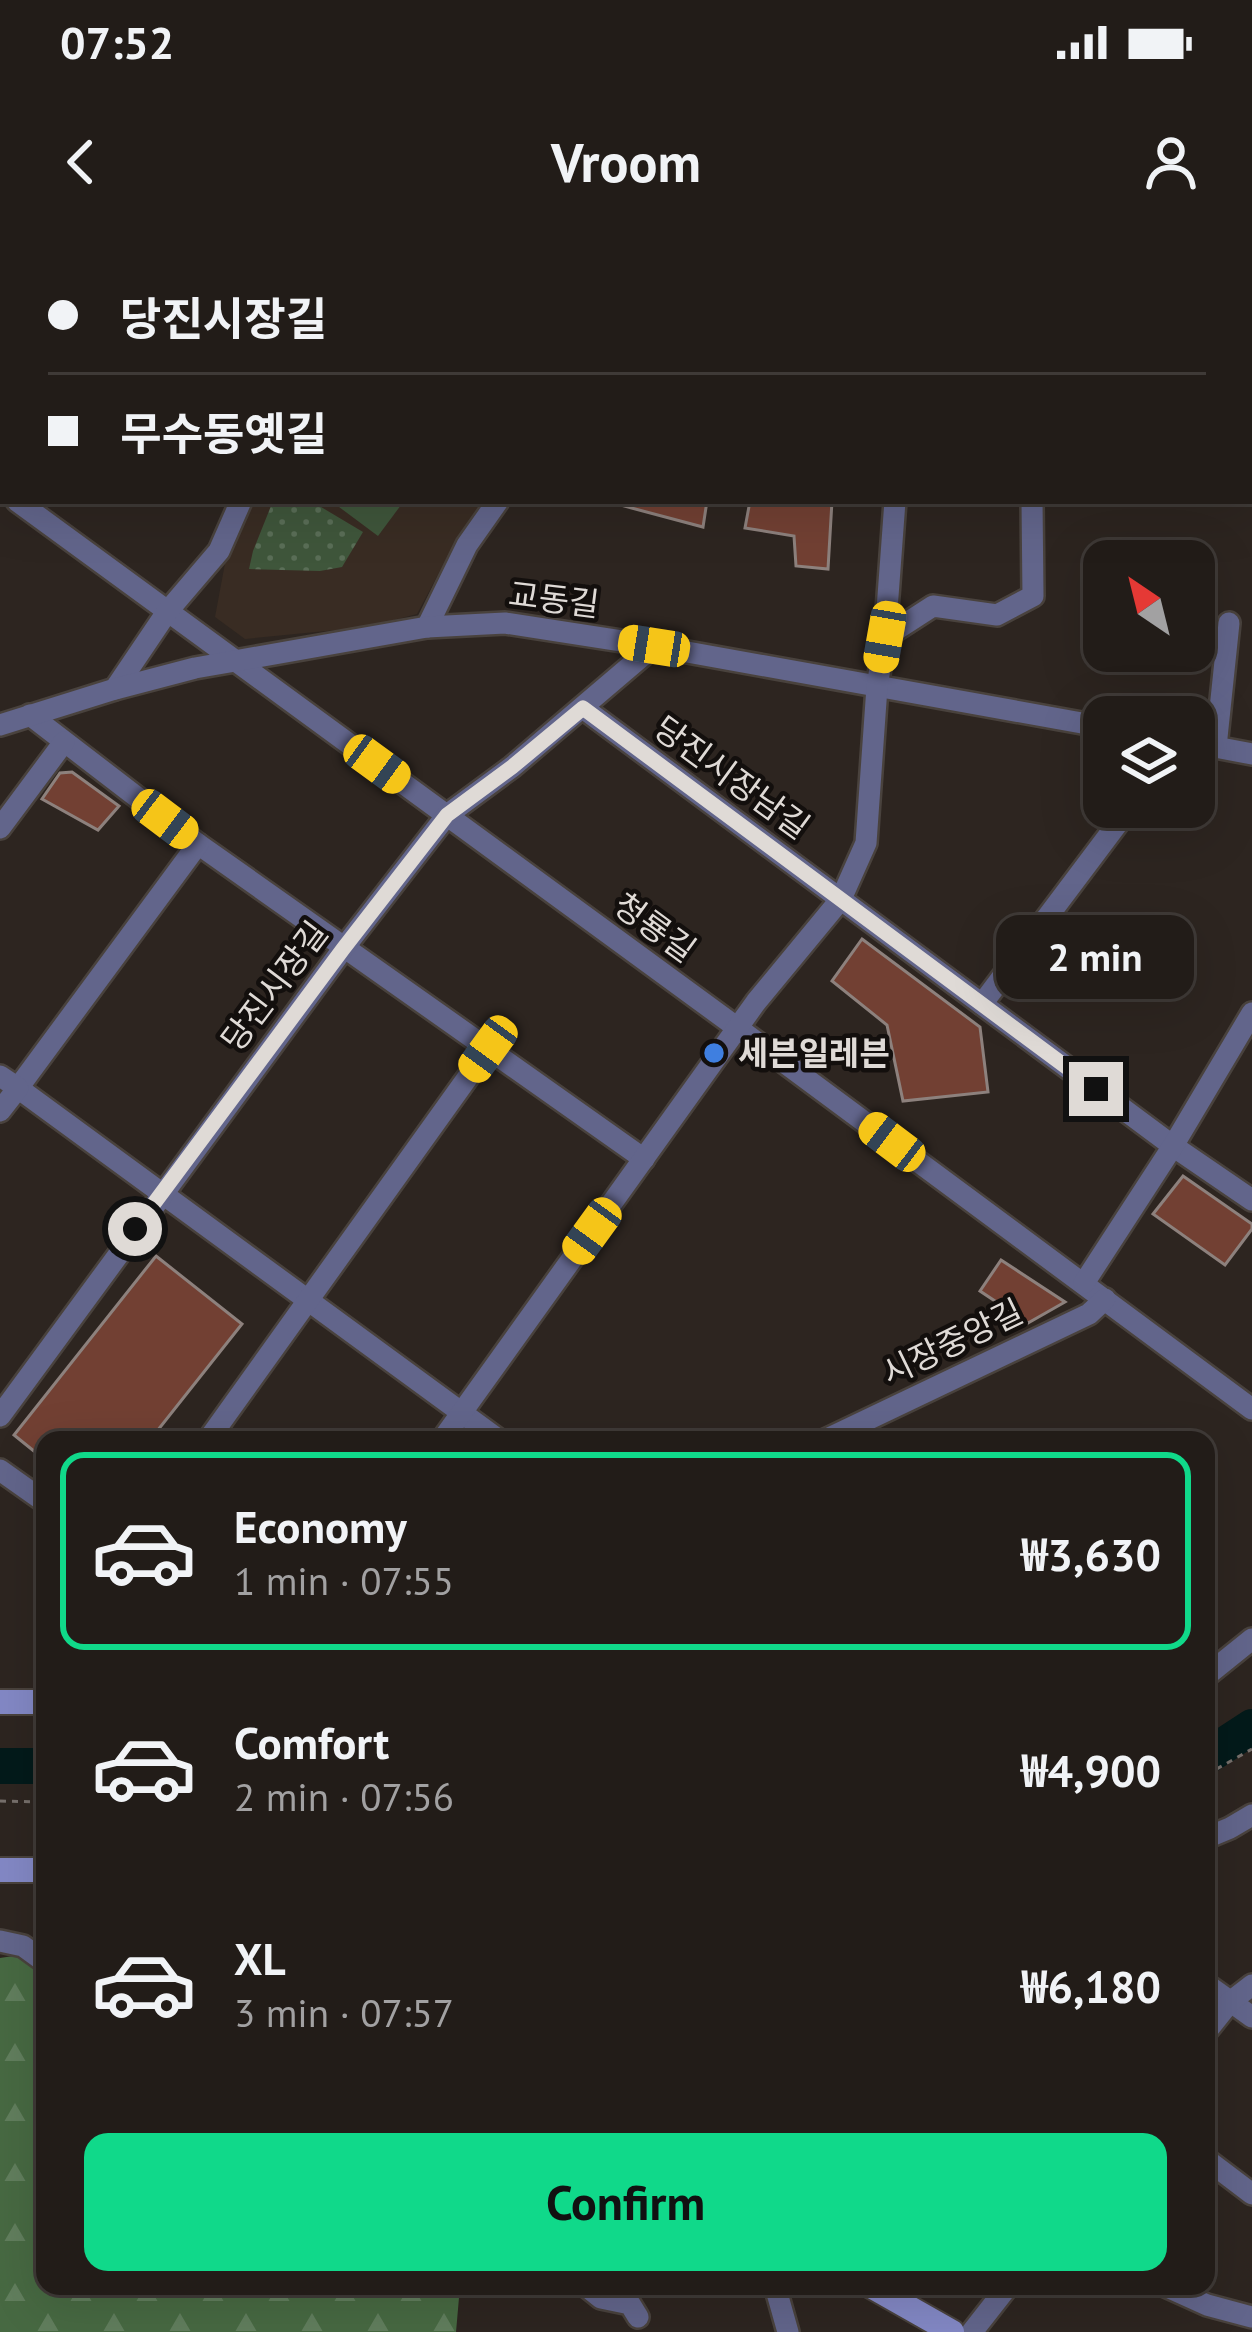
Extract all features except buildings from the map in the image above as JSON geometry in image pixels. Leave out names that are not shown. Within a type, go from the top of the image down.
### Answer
[{"type":"main road","points":[[0,1702],[36,1702]]},
{"type":"main road","points":[[0,1870],[36,1870]]},
{"type":"main road","points":[[887,2295],[952,2332]]},
{"type":"street","name":"청룡길","points":[[20,504],[1252,1409]]},
{"type":"street","points":[[115,689],[167,612],[219,551],[240,504]]},
{"type":"street","points":[[427,627],[467,545],[496,504]]},
{"type":"street","points":[[449,1431],[756,1002],[842,899],[866,843],[895,504]]},
{"type":"street","points":[[885,637],[933,606],[997,615],[1033,596],[1032,504]]},
{"type":"street","name":"교동길","points":[[0,724],[195,668],[427,627],[505,623],[1083,723]]},
{"type":"street","points":[[1215,696],[1229,623]]},
{"type":"street","name":"당진시장길","points":[[0,1416],[447,815],[512,767],[654,646]]},
{"type":"street","name":"당진시장남길","points":[[583,708],[1173,1146],[1252,1199]]},
{"type":"street","points":[[30,715],[343,949],[644,1159]]},
{"type":"street","points":[[0,828],[64,742]]},
{"type":"street","points":[[1215,747],[1252,754]]},
{"type":"street","points":[[982,1004],[1114,828]]},
{"type":"street","points":[[0,1111],[9,1082],[198,844]]},
{"type":"street","points":[[1084,1283],[1252,1013]]},
{"type":"street","points":[[214,1431],[488,1049]]},
{"type":"street","points":[[9,1082],[487,1431]]},
{"type":"street","name":"시장중앙길","points":[[843,1431],[1089,1314],[1106,1300]]},
{"type":"street","points":[[0,1470],[36,1496]]},
{"type":"street","points":[[1215,1669],[1252,1639]]},
{"type":"street","points":[[1215,1834],[1252,1815]]},
{"type":"street","points":[[0,1941],[22,1946],[36,1956]]},
{"type":"street","points":[[1215,2021],[1252,1985]]},
{"type":"street","points":[[1215,1991],[1252,2017]]},
{"type":"street","points":[[1215,2166],[1252,2194]]},
{"type":"street","points":[[597,2295],[630,2304],[638,2317]]},
{"type":"street","points":[[778,2295],[788,2332]]},
{"type":"street","points":[[792,2295],[799,2332]]},
{"type":"street","points":[[972,2332],[1001,2295]]},
{"type":"street","points":[[1185,2295],[1252,2317]]},
{"type":"path","points":[[1215,1770],[1252,1749]]},
{"type":"path","points":[[0,1802],[36,1802]]},
{"type":"shaded area","points":[[248,504],[481,504],[417,614],[367,627],[245,639],[215,617],[226,558]]},
{"type":"green space","points":[[272,504],[316,504],[363,532],[342,567],[320,571],[249,569]]},
{"type":"green space","points":[[335,504],[402,504],[378,536]]},
{"type":"green space","points":[[36,1955],[36,2295],[459,2295],[456,2332],[0,2332],[0,1958]]},
{"type":"waterway","points":[[1215,1751],[1252,1727]]},
{"type":"waterway","points":[[0,1766],[36,1766]]},
{"type":"place","name":"세븐일레븐","points":[[714,1053]]},
{"type":"route","points":[[135,1229],[447,815],[583,708],[1096,1089]]}]
